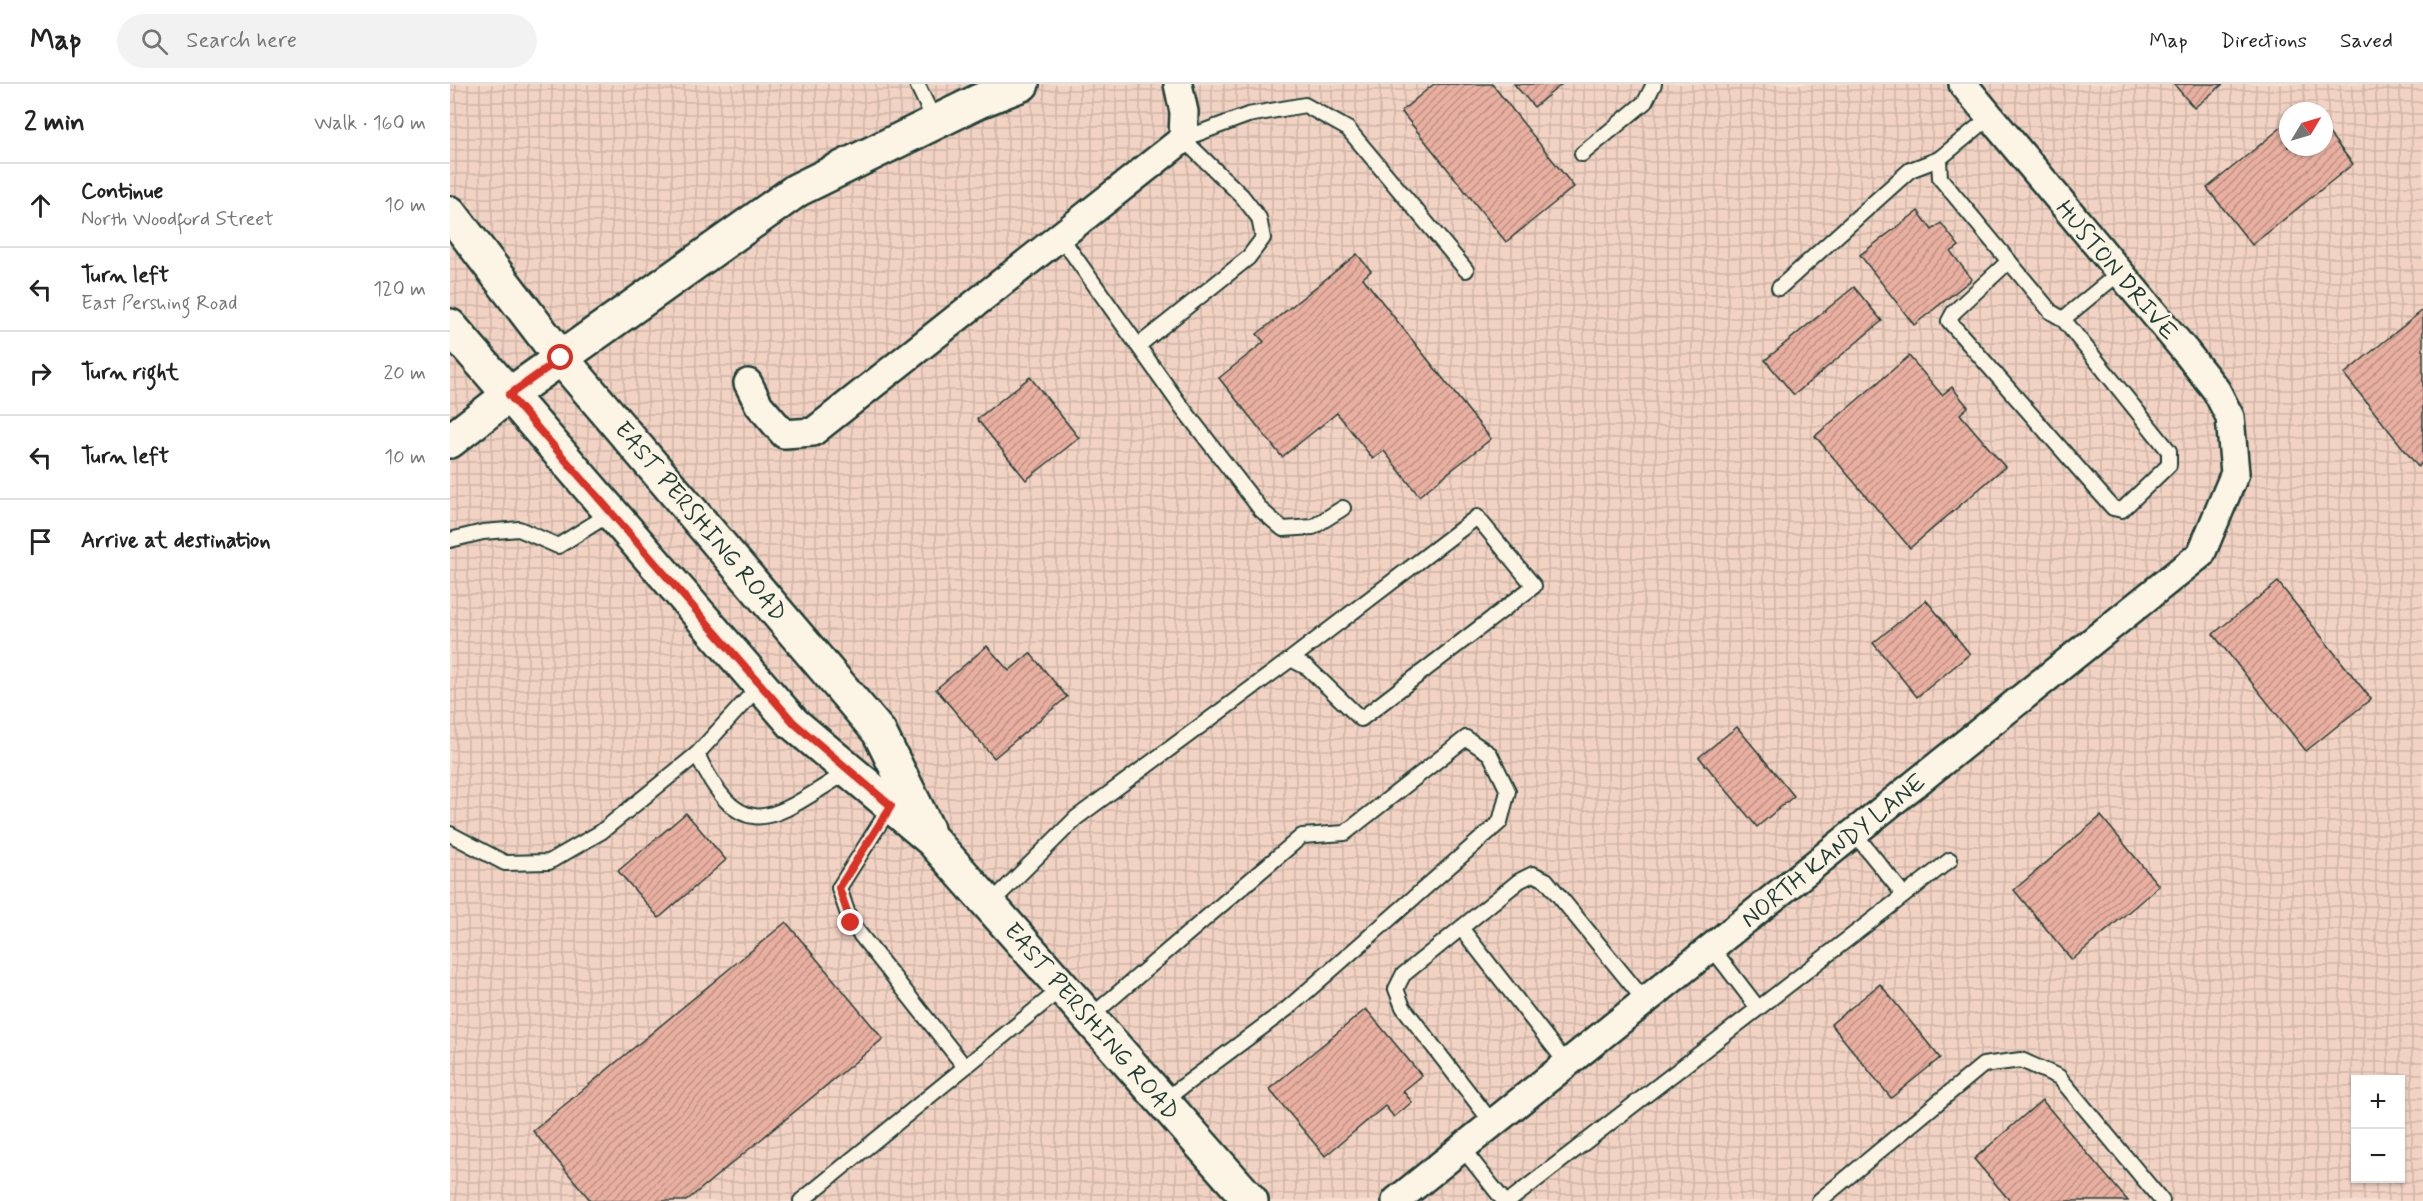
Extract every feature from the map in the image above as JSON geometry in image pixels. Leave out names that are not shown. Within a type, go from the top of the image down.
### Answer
[{"type":"main road","points":[[450,441],[509,395],[797,190],[935,122],[1022,84]]},
{"type":"main road","name":"EAST PERSHING ROAD","points":[[450,213],[561,358],[879,732],[933,841]]},
{"type":"main road","name":"EAST PERSHING ROAD","points":[[450,326],[794,723],[933,841],[1247,1199]]},
{"type":"street","points":[[748,383],[759,405],[784,434],[813,432],[1183,139],[1184,112],[1178,84]]},
{"type":"street","name":"HUSTON DRIVE","points":[[1963,84],[2216,390],[2230,417],[2235,473]]},
{"type":"street","name":"NORTH KANDY LANE","points":[[1396,1201],[2201,554],[2235,473]]},
{"type":"lane","points":[[917,84],[935,122]]},
{"type":"lane","points":[[1582,154],[1645,102],[1654,84]]},
{"type":"lane","points":[[1139,345],[1248,258],[1263,238],[1259,218],[1242,196],[1183,139],[1248,115],[1305,105],[1348,129],[1466,270]]},
{"type":"lane","points":[[1779,288],[1910,170],[1939,159],[1990,117]]},
{"type":"lane","points":[[1939,159],[1940,178],[2009,261],[2051,312],[2063,320],[2169,451],[2169,465],[2122,510],[2113,508],[1949,321],[1954,312],[2009,261]]},
{"type":"lane","points":[[1060,236],[1178,402],[1261,510],[1283,529],[1313,527],[1342,508]]},
{"type":"lane","points":[[2063,320],[2120,273]]},
{"type":"lane","points":[[450,540],[483,532],[519,529],[558,546],[611,513]]},
{"type":"lane","points":[[989,905],[1076,818],[1291,659],[1477,517],[1534,586],[1361,719],[1308,668],[1291,659]]},
{"type":"lane","points":[[450,834],[505,863],[549,862],[601,832],[697,754],[760,685]]},
{"type":"lane","points":[[1089,1018],[1302,836],[1345,833],[1466,738],[1490,754],[1508,791],[1500,822],[1288,1008],[1162,1101]]},
{"type":"lane","points":[[697,754],[710,781],[736,811],[757,818],[779,813],[850,771]]},
{"type":"lane","points":[[891,806],[839,888],[851,923],[965,1067]]},
{"type":"lane","points":[[1854,833],[1904,895]]},
{"type":"lane","points":[[1462,1148],[1507,1201],[1950,860]]},
{"type":"lane","points":[[1493,1124],[1403,1007],[1396,989],[1403,975],[1519,881],[1533,874],[1546,880],[1645,1001]]},
{"type":"lane","points":[[1461,928],[1567,1064]]},
{"type":"lane","points":[[1712,948],[1758,1008]]},
{"type":"lane","points":[[801,1201],[1062,988]]},
{"type":"lane","points":[[1819,1201],[1983,1065],[2021,1060],[2059,1077],[2162,1201]]},
{"type":"shaded area","points":[[450,84],[2423,84],[2423,1201],[450,1201]]},
{"type":"building","points":[[1434,84],[1492,84],[1574,187],[1506,242],[1401,111]]},
{"type":"building","points":[[1514,84],[1562,84],[1534,107]]},
{"type":"building","points":[[2174,84],[2223,84],[2194,108]]},
{"type":"building","points":[[2279,129],[2279,156],[2333,156],[2333,138],[2353,164],[2252,245],[2207,188]]},
{"type":"building","points":[[1918,211],[1932,230],[1941,223],[1959,246],[1951,252],[1972,279],[1914,325],[1860,255]]},
{"type":"building","points":[[1357,254],[1371,271],[1363,278],[1491,439],[1419,496],[1384,451],[1373,459],[1337,413],[1282,457],[1219,378],[1264,342],[1257,334]]},
{"type":"building","points":[[1854,287],[1882,321],[1794,395],[1765,360]]},
{"type":"building","points":[[2423,310],[2423,462],[2418,467],[2344,374]]},
{"type":"building","points":[[1909,356],[1942,395],[1952,387],[1968,407],[1960,414],[2005,467],[1910,548],[1815,436]]},
{"type":"building","points":[[1030,377],[1079,438],[1026,480],[977,419]]},
{"type":"building","points":[[2278,582],[2371,699],[2306,751],[2213,634]]},
{"type":"building","points":[[1926,600],[1970,654],[1917,697],[1873,643]]},
{"type":"building","points":[[987,646],[1009,671],[1030,653],[1067,697],[994,758],[936,689]]},
{"type":"building","points":[[1737,727],[1794,796],[1757,827],[1699,757]]},
{"type":"building","points":[[686,813],[726,860],[659,918],[618,871]]},
{"type":"building","points":[[2101,816],[2159,886],[2072,960],[2014,890]]},
{"type":"building","points":[[786,922],[883,1039],[686,1201],[591,1201],[533,1131]]},
{"type":"building","points":[[1880,984],[1940,1058],[1891,1098],[1831,1024]]},
{"type":"building","points":[[1366,1009],[1422,1076],[1403,1091],[1412,1102],[1394,1117],[1385,1106],[1325,1156],[1269,1089]]},
{"type":"building","points":[[2042,1100],[2128,1201],[2010,1201],[1974,1159]]},
{"type":"route","points":[[561,358],[509,395],[794,723],[891,806],[839,888],[851,923]]}]
